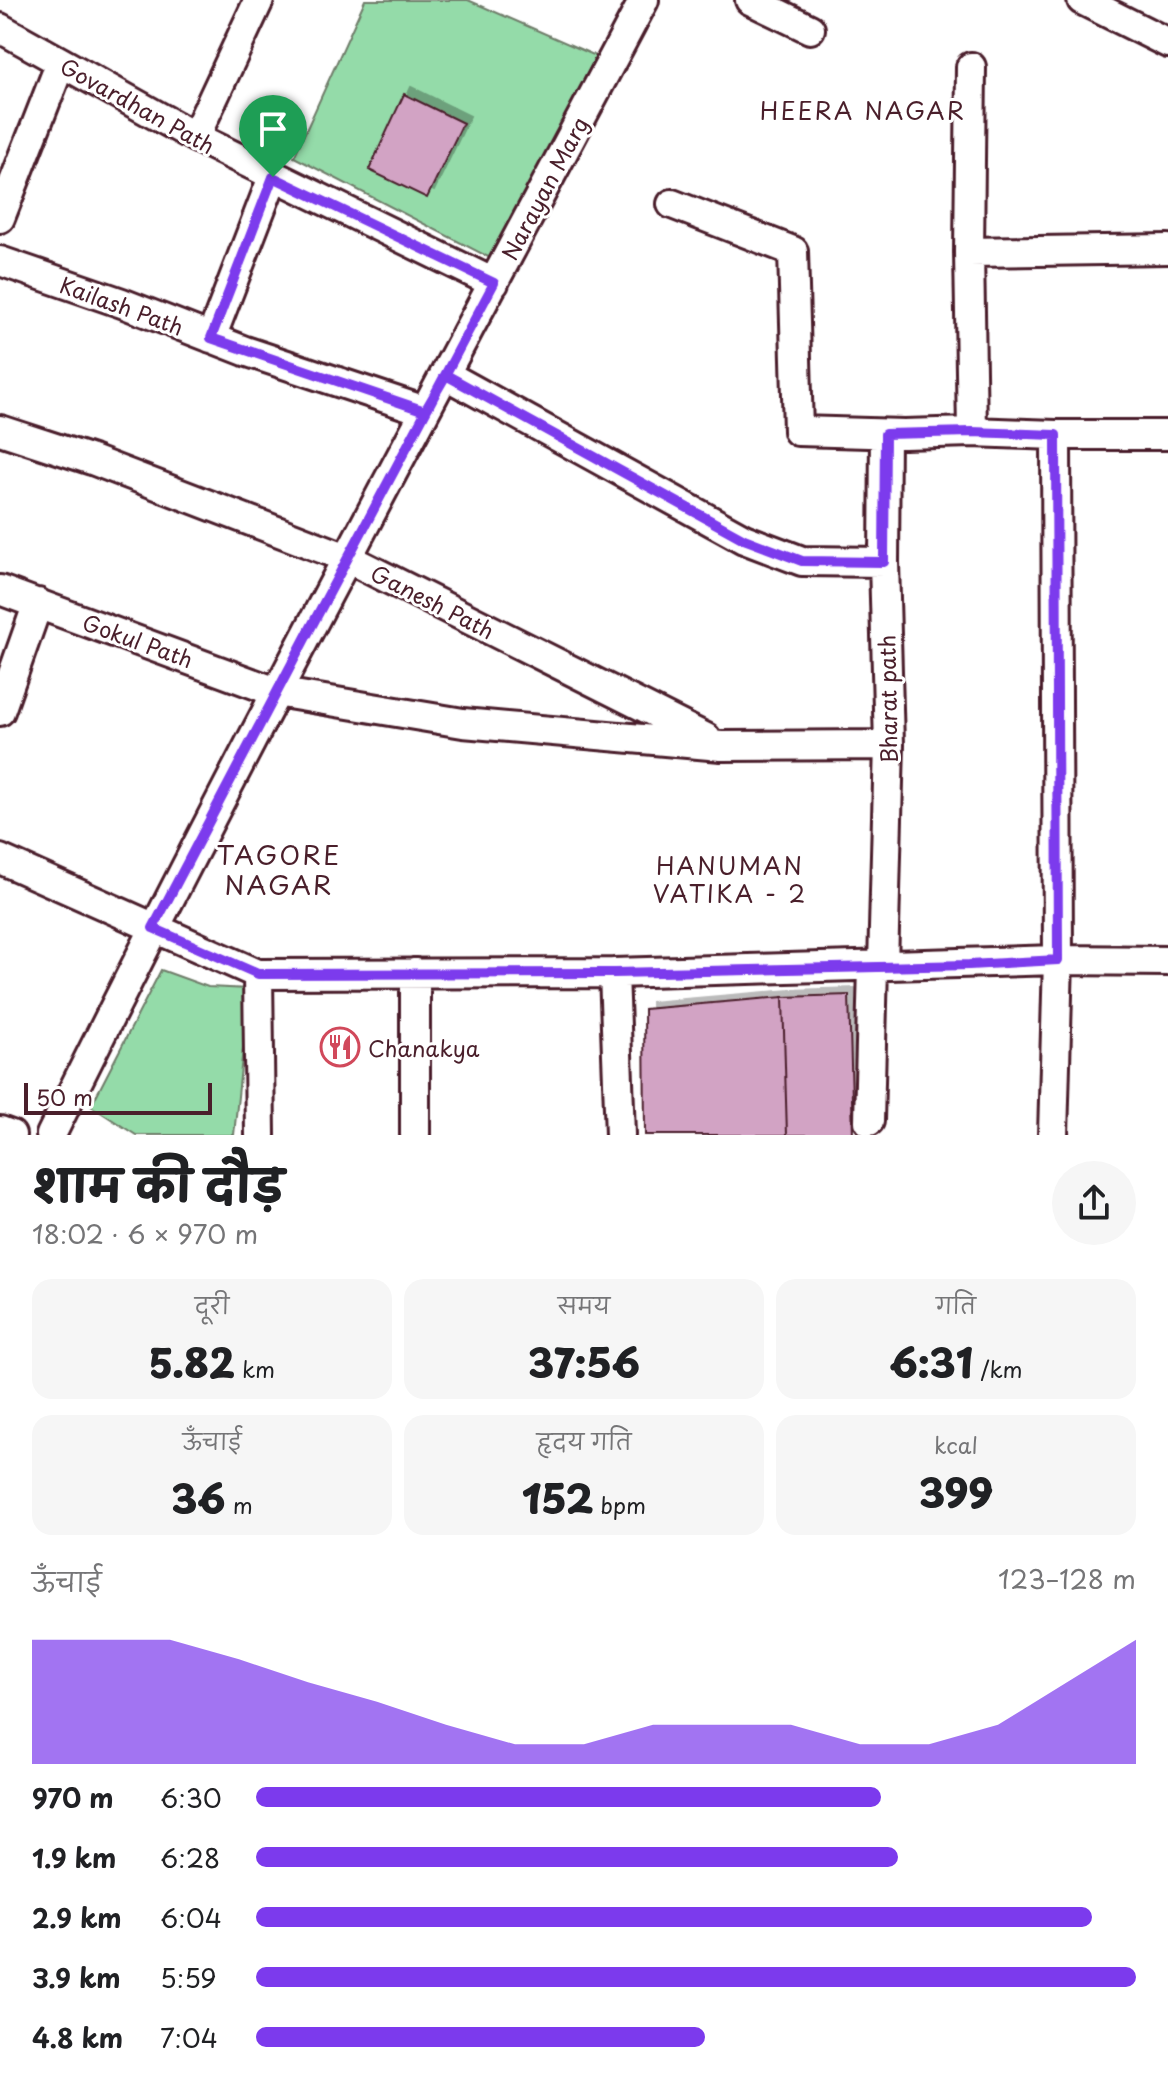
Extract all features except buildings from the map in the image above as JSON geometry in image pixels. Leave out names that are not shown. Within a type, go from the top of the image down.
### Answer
[{"type":"street","points":[[195,137],[259,0]]},
{"type":"street","name":"Narayan Marg","points":[[51,1135],[153,928],[276,692],[644,0]]},
{"type":"street","points":[[750,0],[810,29]]},
{"type":"street","points":[[1082,0],[1168,43]]},
{"type":"street","name":"Govardhan Path","points":[[0,28],[195,137],[494,283]]},
{"type":"street","points":[[0,218],[61,62]]},
{"type":"street","points":[[971,67],[969,252],[972,432]]},
{"type":"street","points":[[211,338],[273,177]]},
{"type":"street","points":[[672,204],[793,251],[798,431],[1168,435]]},
{"type":"street","points":[[969,252],[1168,249]]},
{"type":"street","name":"Kailash Path","points":[[0,261],[425,411]]},
{"type":"street","points":[[446,375],[744,539],[802,561],[884,562]]},
{"type":"street","name":"Ganesh Path","points":[[0,430],[92,460],[347,558],[721,746]]},
{"type":"street","name":"Bharat path","points":[[869,1121],[889,745],[884,562],[885,434]]},
{"type":"street","points":[[1053,1135],[1058,960],[1056,435]]},
{"type":"street","name":"Gokul Path","points":[[0,590],[276,692],[463,723],[721,746],[889,745]]},
{"type":"street","points":[[0,711],[38,603]]},
{"type":"street","points":[[0,859],[258,974],[614,973],[1058,960],[1168,961]]},
{"type":"street","points":[[415,973],[415,1135]]},
{"type":"street","points":[[614,973],[620,1135]]},
{"type":"street","points":[[258,974],[260,1135]]},
{"type":"street","points":[[0,1131],[11,1135]]},
{"type":"green space","points":[[365,0],[468,0],[596,56],[494,260],[294,157]]},
{"type":"green space","points":[[161,970],[208,987],[249,989],[234,1135],[136,1135],[91,1106]]},
{"type":"place","name":"Chanakya","points":[[340,1047]]},
{"type":"district","name":"HEERA NAGAR","points":[[863,110]]},
{"type":"district","name":"TAGORE NAGAR","points":[[279,869]]},
{"type":"district","name":"HANUMAN VATIKA - 2","points":[[730,879]]},
{"type":"route","points":[[273,177],[211,338],[425,411],[446,375],[744,539],[802,561],[884,562],[885,434],[972,432],[1056,435],[1058,960],[614,973],[258,974],[153,928],[276,692],[446,375],[494,283],[273,177]]}]
